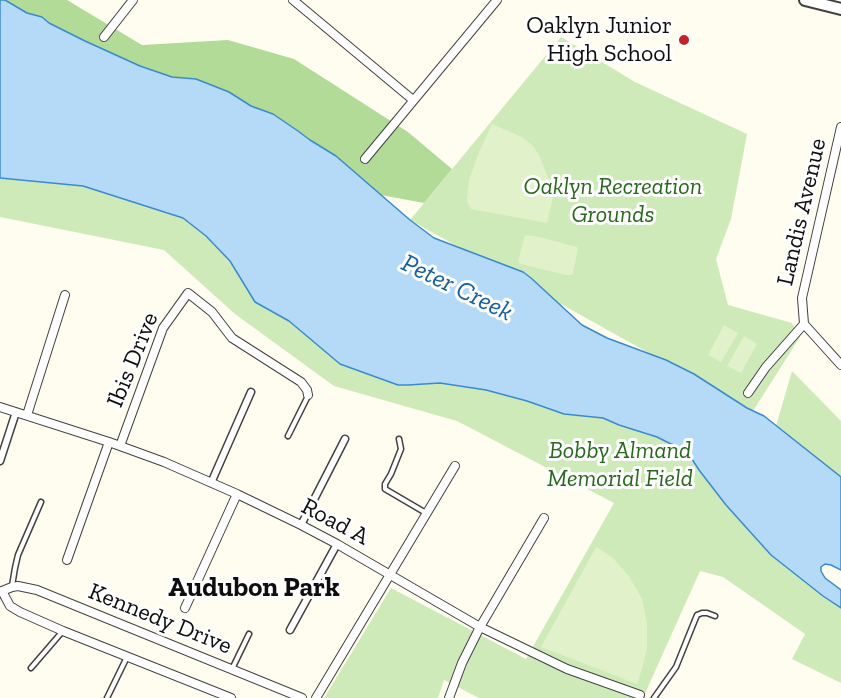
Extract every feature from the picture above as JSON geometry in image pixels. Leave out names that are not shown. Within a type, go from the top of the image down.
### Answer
[{"type":"street","points":[[104,37],[134,0]]},
{"type":"street","points":[[293,0],[413,100]]},
{"type":"street","points":[[365,159],[497,0]]},
{"type":"street","points":[[805,0],[841,9]]},
{"type":"street","name":"Landis Avenue","points":[[748,393],[766,367],[804,324],[802,298],[841,127]]},
{"type":"street","name":"Ibis Drive","points":[[120,446],[163,328],[188,293],[212,312],[232,338],[301,382],[308,395]]},
{"type":"street","points":[[27,415],[65,295]]},
{"type":"street","points":[[804,324],[841,366]]},
{"type":"street","points":[[211,483],[251,392]]},
{"type":"street","name":"Road A","points":[[0,407],[120,446],[237,494],[337,544],[480,627],[567,669],[640,695]]},
{"type":"street","points":[[0,461],[16,412]]},
{"type":"street","points":[[301,525],[345,439]]},
{"type":"street","points":[[67,560],[109,442]]},
{"type":"street","points":[[316,698],[455,466]]},
{"type":"street","points":[[185,608],[237,494]]},
{"type":"street","points":[[449,698],[462,663],[480,627],[544,518]]},
{"type":"street","points":[[290,630],[337,544]]},
{"type":"street","name":"Kennedy Drive","points":[[231,698],[63,631],[15,609],[7,602],[1,591],[12,587],[37,590],[302,698]]},
{"type":"lane","points":[[288,436],[308,395]]},
{"type":"lane","points":[[399,439],[401,449],[385,484],[385,489],[426,514]]},
{"type":"lane","points":[[12,587],[18,555],[41,502]]},
{"type":"lane","points":[[654,698],[676,667],[697,615],[707,613],[715,616]]},
{"type":"lane","points":[[31,668],[63,631]]},
{"type":"lane","points":[[232,669],[249,634]]},
{"type":"lane","points":[[107,698],[127,657]]},
{"type":"green space","points":[[5,0],[67,0],[142,45],[228,40],[294,59],[408,132],[452,169],[424,203],[381,195],[336,156],[273,114],[251,106],[229,92],[210,85],[189,78],[172,77],[140,66],[49,23],[42,17],[27,13]]},
{"type":"green space","name":"Oaklyn Recreation Grounds","points":[[561,37],[635,82],[747,134],[731,219],[716,259],[728,305],[792,323],[800,337],[753,411],[410,220]]},
{"type":"green space","points":[[492,124],[522,137],[533,146],[539,155],[554,192],[547,223],[471,209],[467,201],[469,180]]},
{"type":"green space","name":"Bobby Almand Memorial Field","points":[[0,178],[83,186],[183,218],[206,236],[230,261],[255,302],[289,321],[340,364],[486,390],[564,414],[603,418],[657,437],[681,449],[690,456],[726,504],[771,555],[841,608],[841,683],[792,659],[805,634],[723,577],[700,571],[643,698],[479,698],[444,680],[438,698],[324,698],[391,588],[526,659],[614,503],[457,421],[334,386],[235,314],[164,250],[0,217]]},
{"type":"green space","points":[[525,235],[577,247],[573,273],[566,275],[518,262]]},
{"type":"green space","points":[[724,325],[738,333],[721,362],[708,355]]},
{"type":"green space","points":[[744,336],[757,344],[741,373],[727,366]]},
{"type":"green space","points":[[792,371],[841,421],[841,477],[776,426]]},
{"type":"green space","points":[[596,547],[612,557],[629,576],[642,599],[647,624],[647,649],[637,684],[541,647]]},
{"type":"water","name":"Peter Creek","points":[[0,0],[5,0],[27,13],[42,17],[49,23],[85,41],[140,66],[172,77],[196,79],[229,92],[251,106],[273,114],[336,156],[434,238],[523,272],[582,325],[607,338],[666,360],[694,374],[747,408],[764,416],[841,477],[841,570],[825,564],[821,567],[821,571],[825,578],[841,590],[841,608],[771,555],[726,505],[690,456],[681,449],[657,437],[603,418],[564,414],[486,390],[440,383],[398,385],[340,364],[289,321],[255,302],[230,261],[206,236],[183,218],[83,186],[0,178]]},
{"type":"place","name":"Oaklyn Junior High School","points":[[684,40]]},
{"type":"district","name":"Audubon Park","points":[[254,588]]}]
